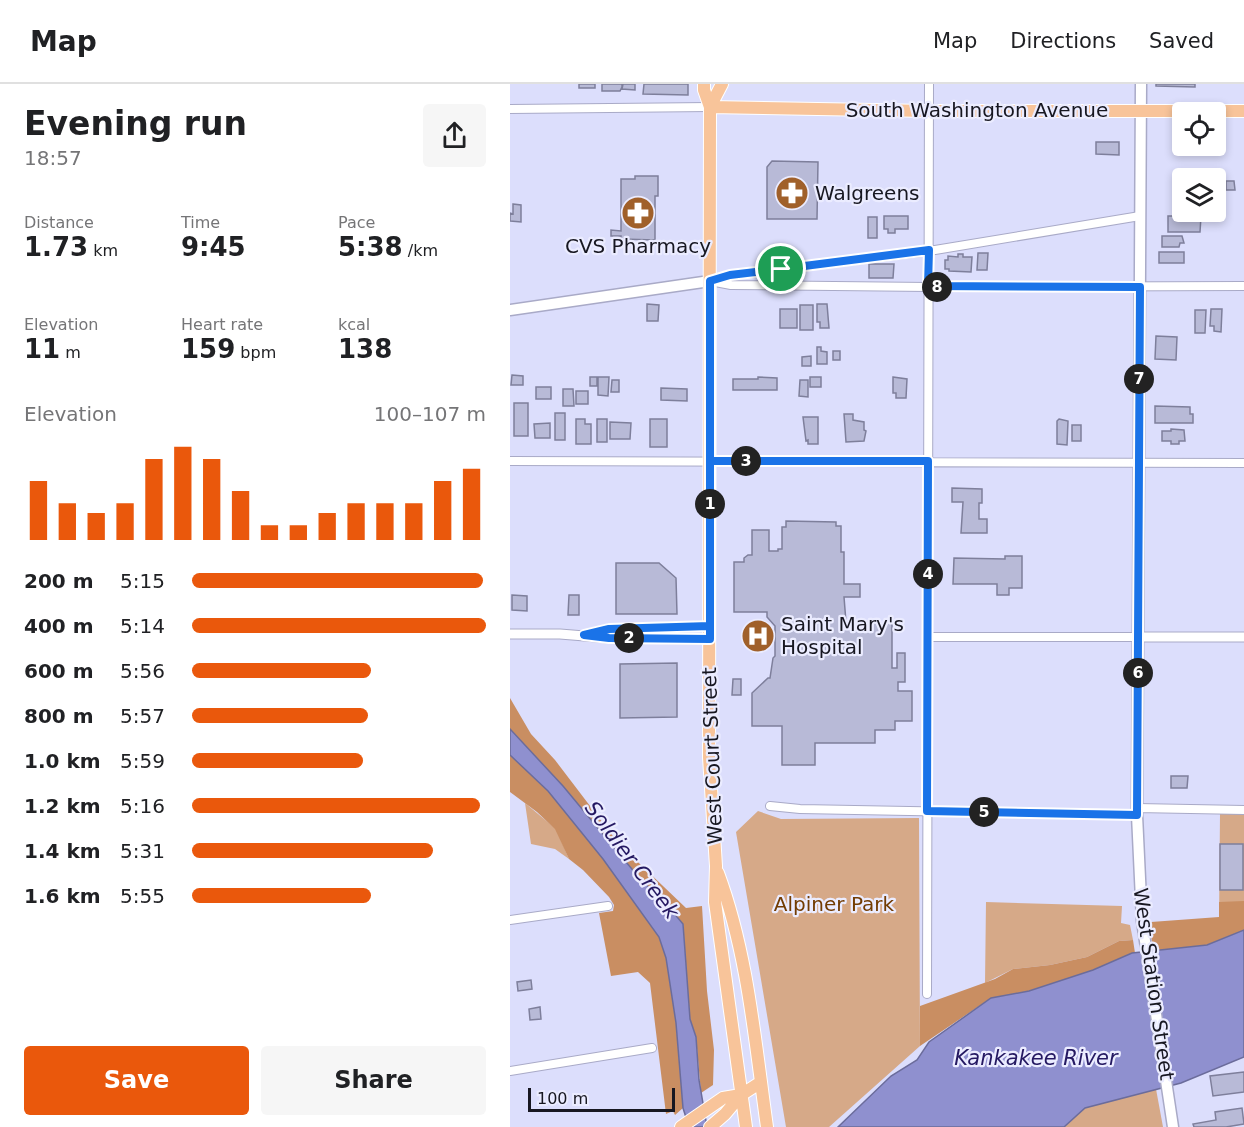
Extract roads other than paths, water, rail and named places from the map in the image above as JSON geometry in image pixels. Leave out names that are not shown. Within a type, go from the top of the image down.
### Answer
[{"type":"main road","name":"West Court Street","points":[[704,84],[710,107],[709,757],[716,866],[715,902],[746,1127]]},
{"type":"main road","name":"West Court Street","points":[[710,107],[722,84]]},
{"type":"main road","name":"West Station Street","points":[[1141,84],[1137,811],[1142,921],[1173,1127]]},
{"type":"main road","name":"South Washington Avenue","points":[[710,107],[929,111],[1244,111]]},
{"type":"main road","points":[[510,310],[710,281]]},
{"type":"main road","name":"West Court Street","points":[[716,866],[728,900],[748,988],[767,1127]]},
{"type":"main road","points":[[710,1127],[741,1095],[761,1082]]},
{"type":"main road","points":[[681,1127],[723,1098],[741,1095]]},
{"type":"street","points":[[927,994],[929,84]]},
{"type":"street","points":[[510,109],[710,107]]},
{"type":"street","points":[[710,281],[730,275],[929,250],[1140,216]]},
{"type":"street","points":[[710,281],[731,285],[1244,286]]},
{"type":"street","points":[[510,461],[1244,463]]},
{"type":"street","points":[[510,634],[584,635],[609,638],[710,632]]},
{"type":"street","points":[[928,637],[1244,637]]},
{"type":"street","points":[[770,806],[927,811],[1244,810]]},
{"type":"street","points":[[510,921],[608,906]]},
{"type":"street","points":[[510,1071],[652,1048]]},
{"type":"water","points":[[510,729],[563,786],[641,880],[662,899],[683,924],[690,1019],[696,1037],[699,1080],[707,1127],[689,1127],[683,1108],[676,1023],[666,958],[659,937],[603,859],[548,791],[510,755]]},
{"type":"water","name":"Kankakee River","points":[[1244,930],[1244,1057],[1181,1083],[1085,1108],[1064,1127],[838,1127],[891,1076],[917,1060],[929,1042],[991,998],[1029,991],[1093,970],[1132,953],[1207,945]]},
{"type":"place","name":"Walgreens","points":[[792,193]]},
{"type":"place","name":"CVS Pharmacy","points":[[638,213]]},
{"type":"place","name":"Saint Mary's Hospital","points":[[758,636]]},
{"type":"water label","name":"Soldier Creek","points":[[632,860]]},
{"type":"park label","name":"Alpiner Park","points":[[834,904]]}]
